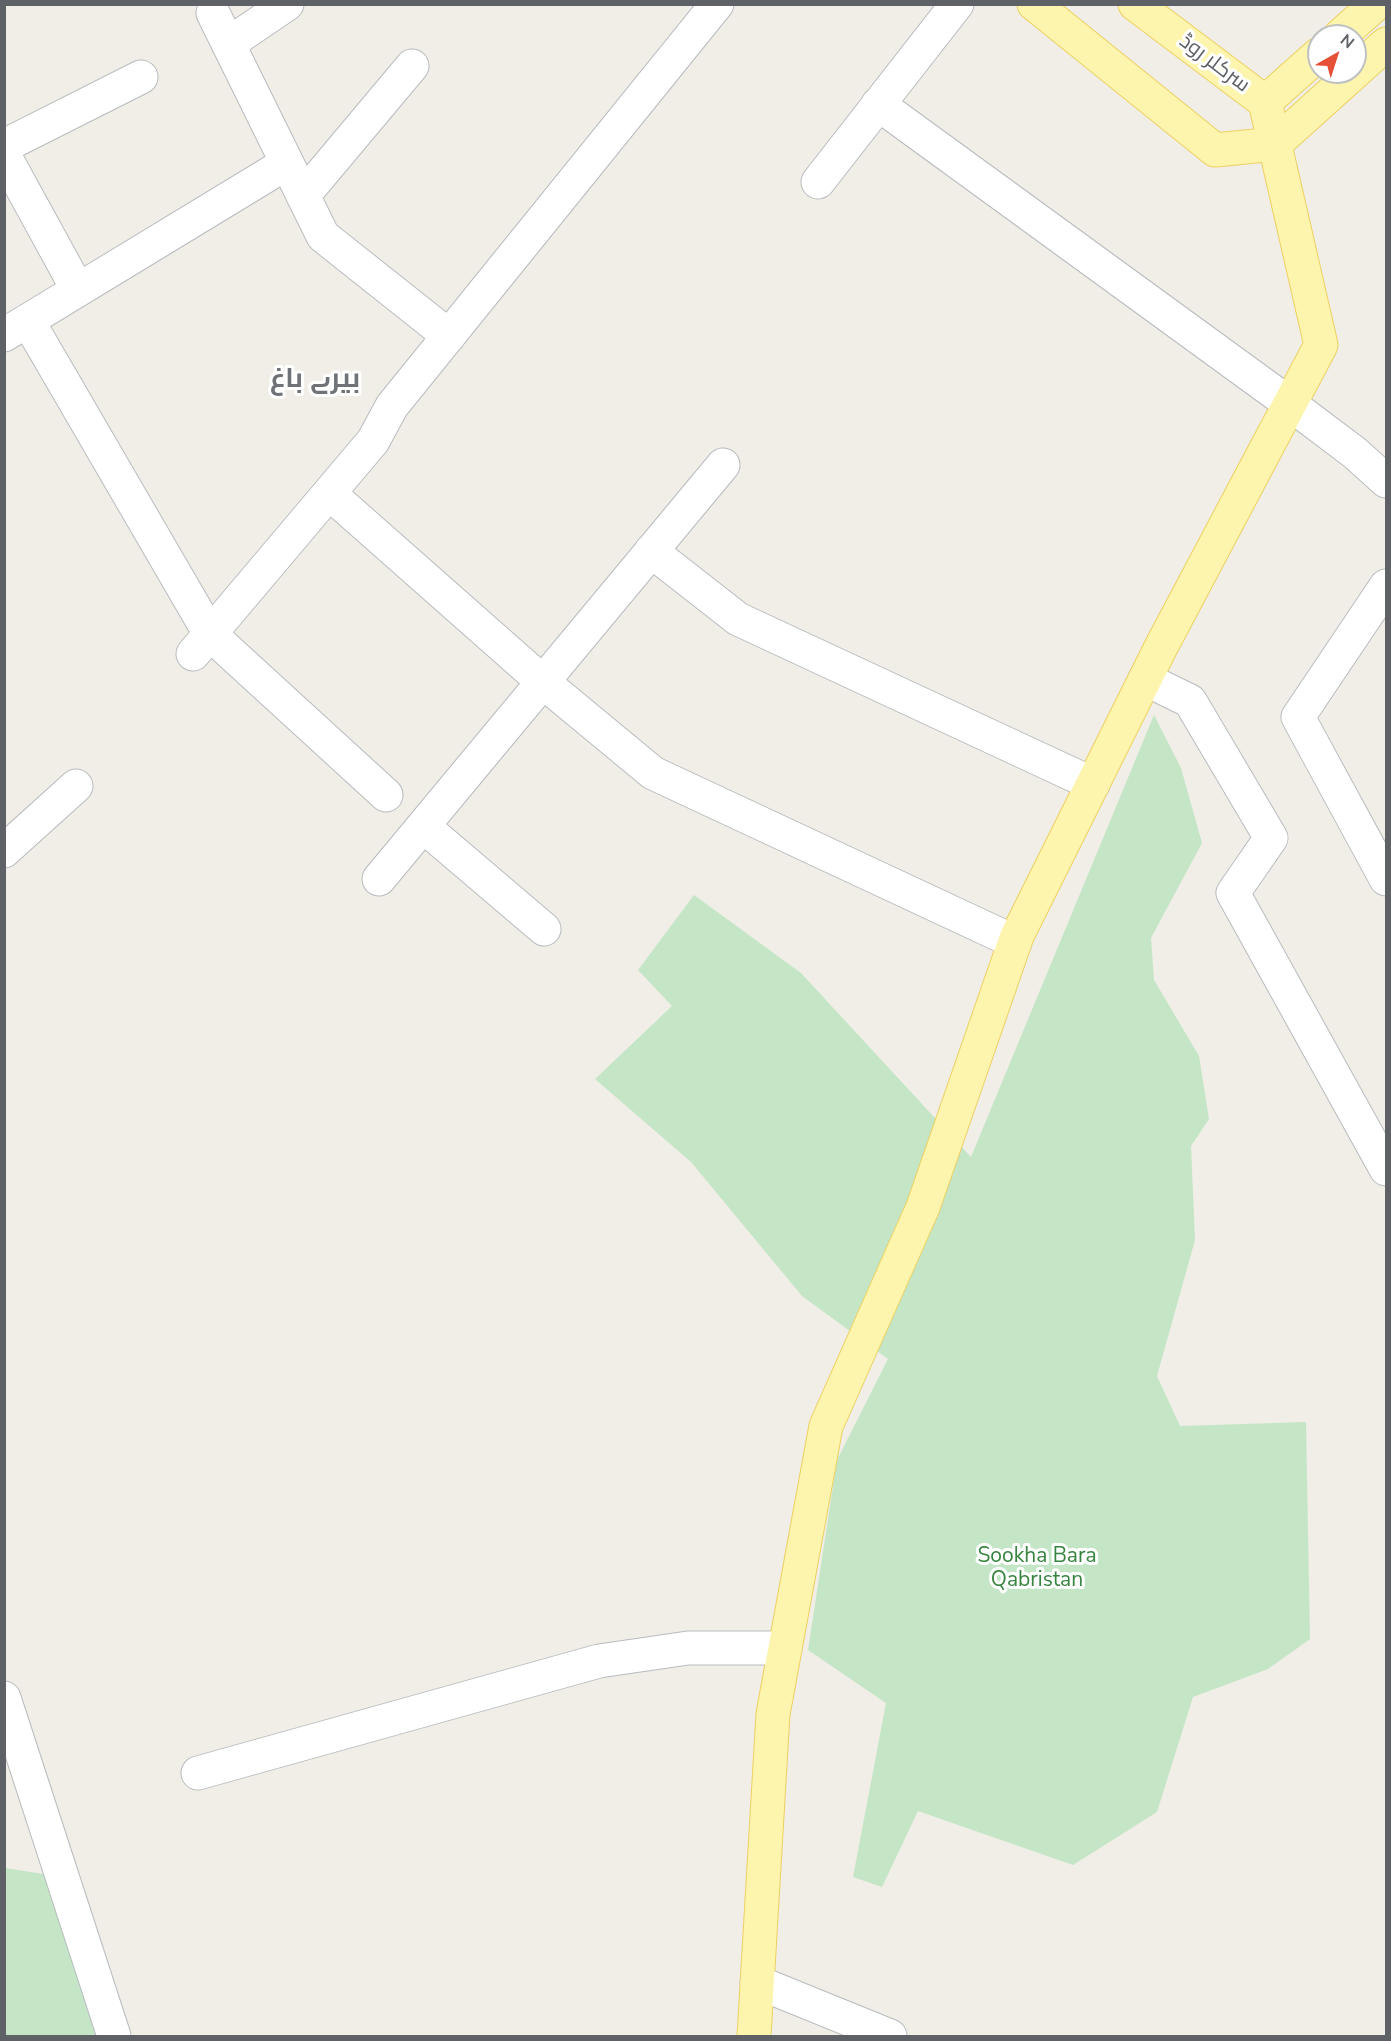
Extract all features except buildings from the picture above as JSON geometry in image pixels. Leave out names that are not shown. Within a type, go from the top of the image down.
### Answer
[{"type":"main road","points":[[1034,4],[1215,150],[1275,144],[1342,84]]},
{"type":"main road","name":"سرکلر روڈ","points":[[1135,4],[1265,102],[1307,65]]},
{"type":"main road","points":[[1352,24],[1368,7]]},
{"type":"main road","points":[[1367,61],[1386,44]]},
{"type":"main road","points":[[754,2037],[773,1714],[826,1426],[922,1207],[1015,942],[1145,679],[1321,345],[1265,102]]},
{"type":"street","points":[[228,44],[287,4]]},
{"type":"street","points":[[201,644],[373,441],[392,406],[717,4]]},
{"type":"street","points":[[818,182],[957,4]]},
{"type":"street","points":[[213,13],[323,236],[449,336]]},
{"type":"street","points":[[303,196],[411,66]]},
{"type":"street","points":[[4,146],[141,77]]},
{"type":"street","points":[[878,104],[1290,404],[1355,453],[1386,481]]},
{"type":"street","points":[[4,155],[78,290]]},
{"type":"street","points":[[287,163],[16,328],[201,644],[386,795]]},
{"type":"street","points":[[379,879],[723,465]]},
{"type":"street","points":[[329,494],[543,682],[652,773],[1015,942]]},
{"type":"street","points":[[651,551],[738,619],[1093,784]]},
{"type":"street","points":[[1386,586],[1298,717],[1386,879]]},
{"type":"street","points":[[1145,679],[1190,701],[1271,838],[1233,893],[1386,1169]]},
{"type":"street","points":[[4,851],[76,786]]},
{"type":"street","points":[[423,826],[544,929]]},
{"type":"street","points":[[198,1773],[599,1661],[688,1648],[785,1648]]},
{"type":"street","points":[[4,1698],[114,2037]]},
{"type":"street","points":[[757,1982],[890,2037]]},
{"type":"green space","name":"Sookha Bara Qabristan","points":[[1154,715],[1181,768],[1202,843],[1151,938],[1154,980],[1199,1056],[1209,1119],[1191,1146],[1195,1240],[1157,1376],[1180,1426],[1306,1422],[1310,1639],[1268,1669],[1193,1697],[1157,1812],[1073,1865],[918,1811],[882,1887],[853,1877],[886,1703],[808,1650],[837,1460],[888,1359],[802,1296],[691,1162],[595,1079],[672,1006],[638,970],[694,895],[801,973],[971,1157]]},
{"type":"green space","points":[[5,1868],[62,1877],[114,2036],[5,2036]]},
{"type":"district","name":"بیرے باغ","points":[[315,380]]}]
